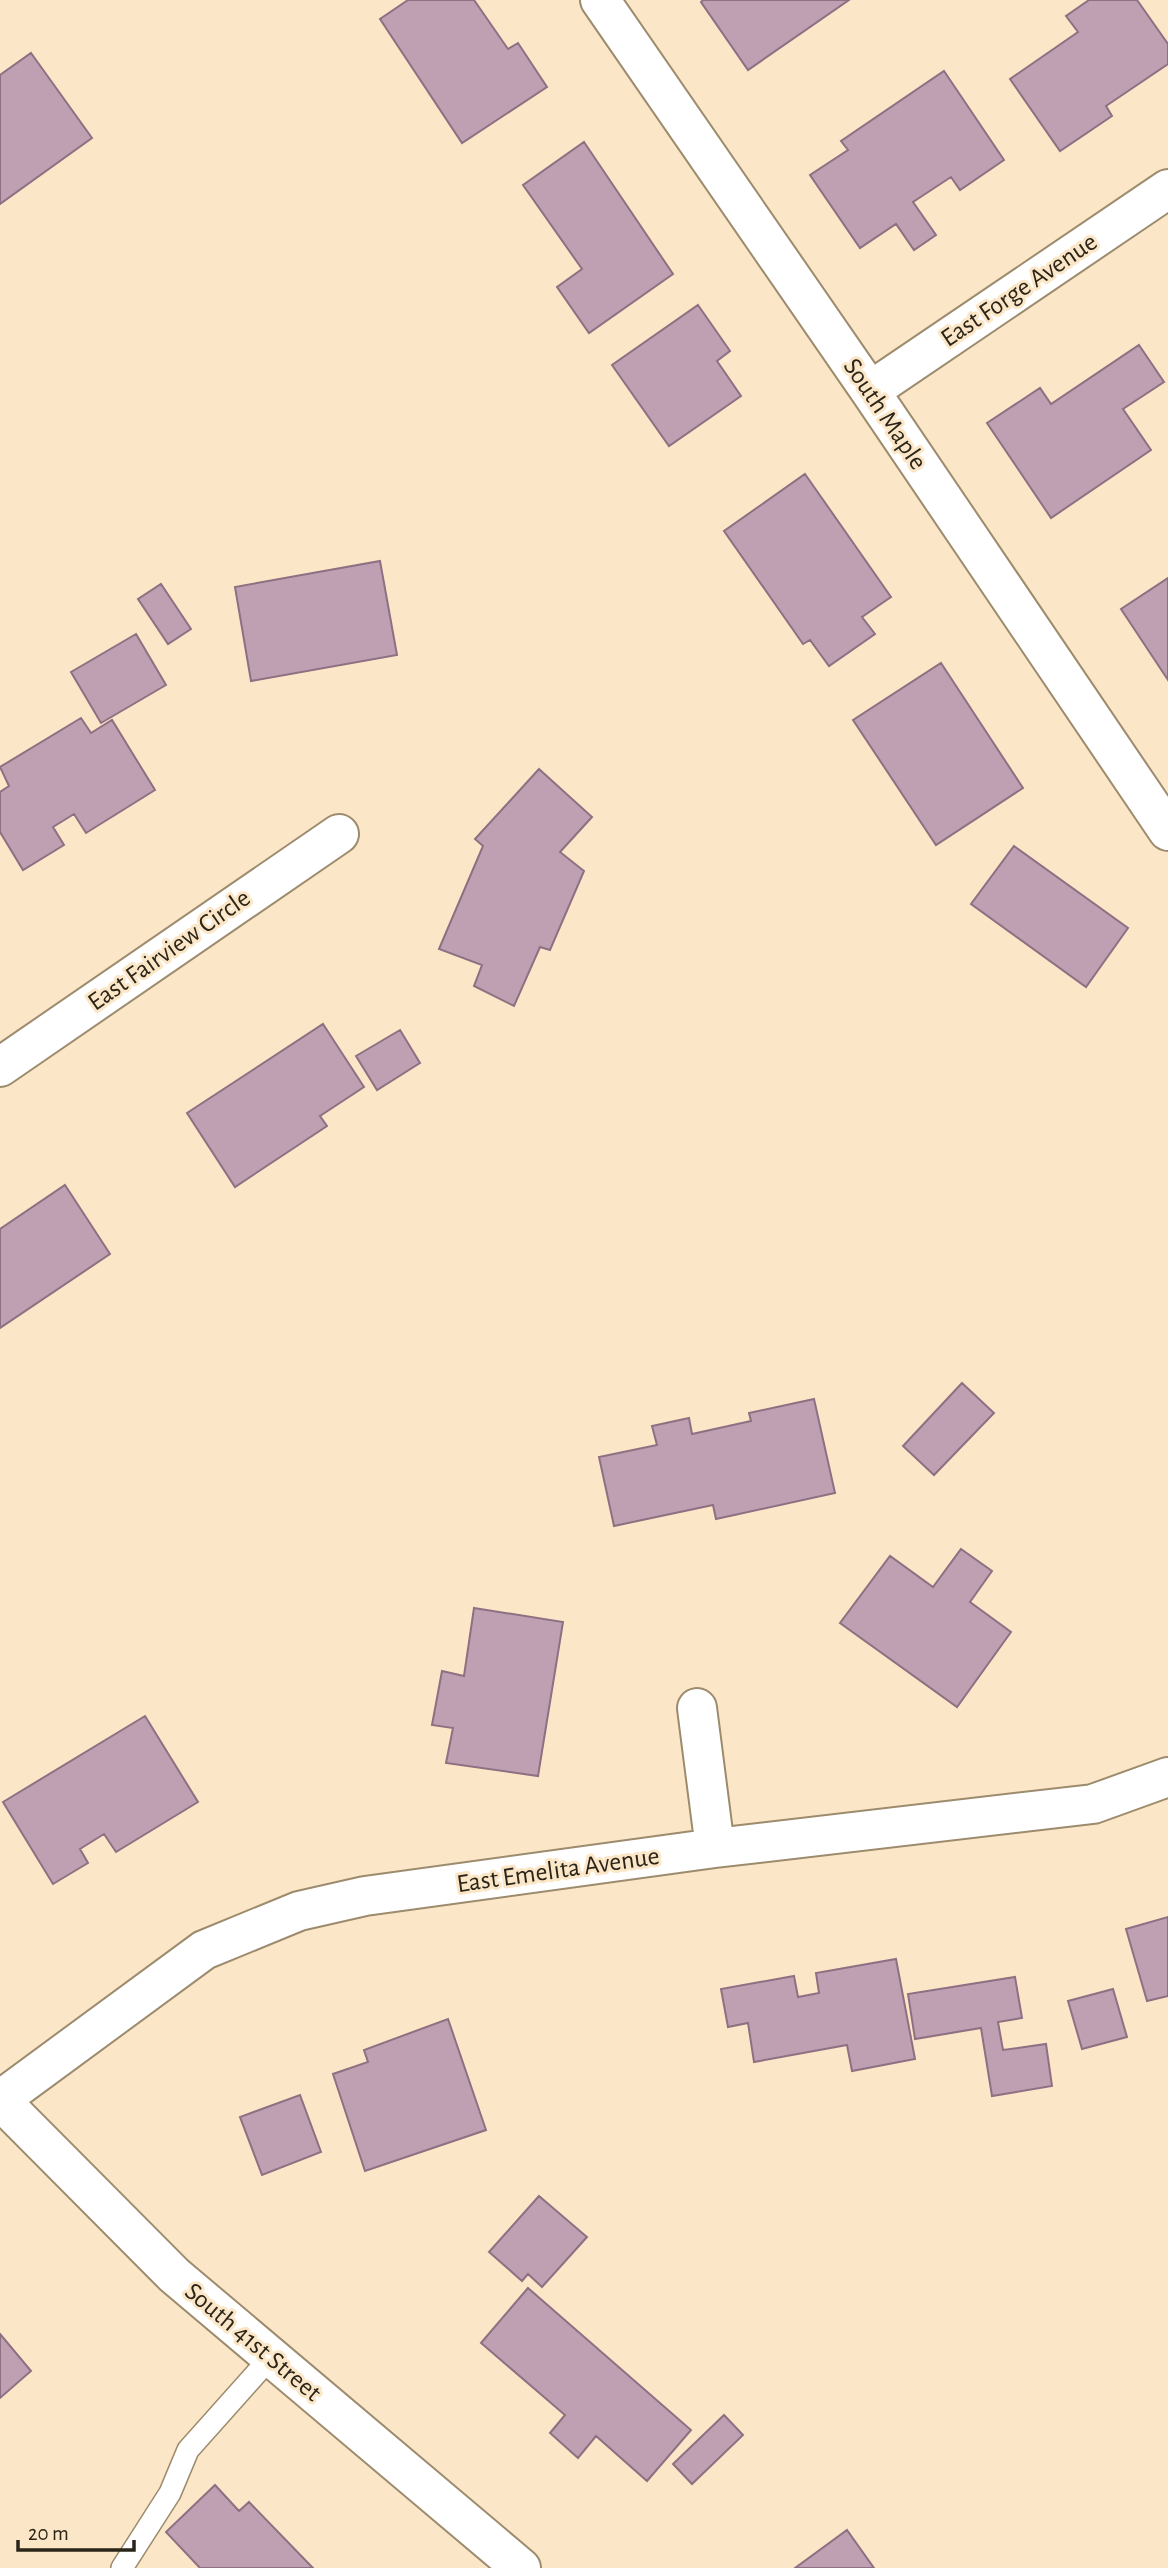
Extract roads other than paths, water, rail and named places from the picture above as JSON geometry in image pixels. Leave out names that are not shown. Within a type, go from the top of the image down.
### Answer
[{"type":"street","name":"South Maple","points":[[600,0],[870,391],[1168,831]]},
{"type":"street","name":"East Forge Avenue","points":[[870,391],[1168,190]]},
{"type":"street","name":"East Fairview Circle","points":[[0,1067],[339,834]]},
{"type":"street","points":[[697,1708],[715,1848]]},
{"type":"street","name":"East Emelita Avenue","points":[[0,2100],[204,1950],[299,1911],[365,1896],[715,1848],[1093,1804],[1168,1777]]},
{"type":"street","name":"South 41st Street","points":[[0,2100],[174,2275],[521,2568]]},
{"type":"lane","points":[[122,2568],[170,2493],[188,2450],[271,2357]]}]
